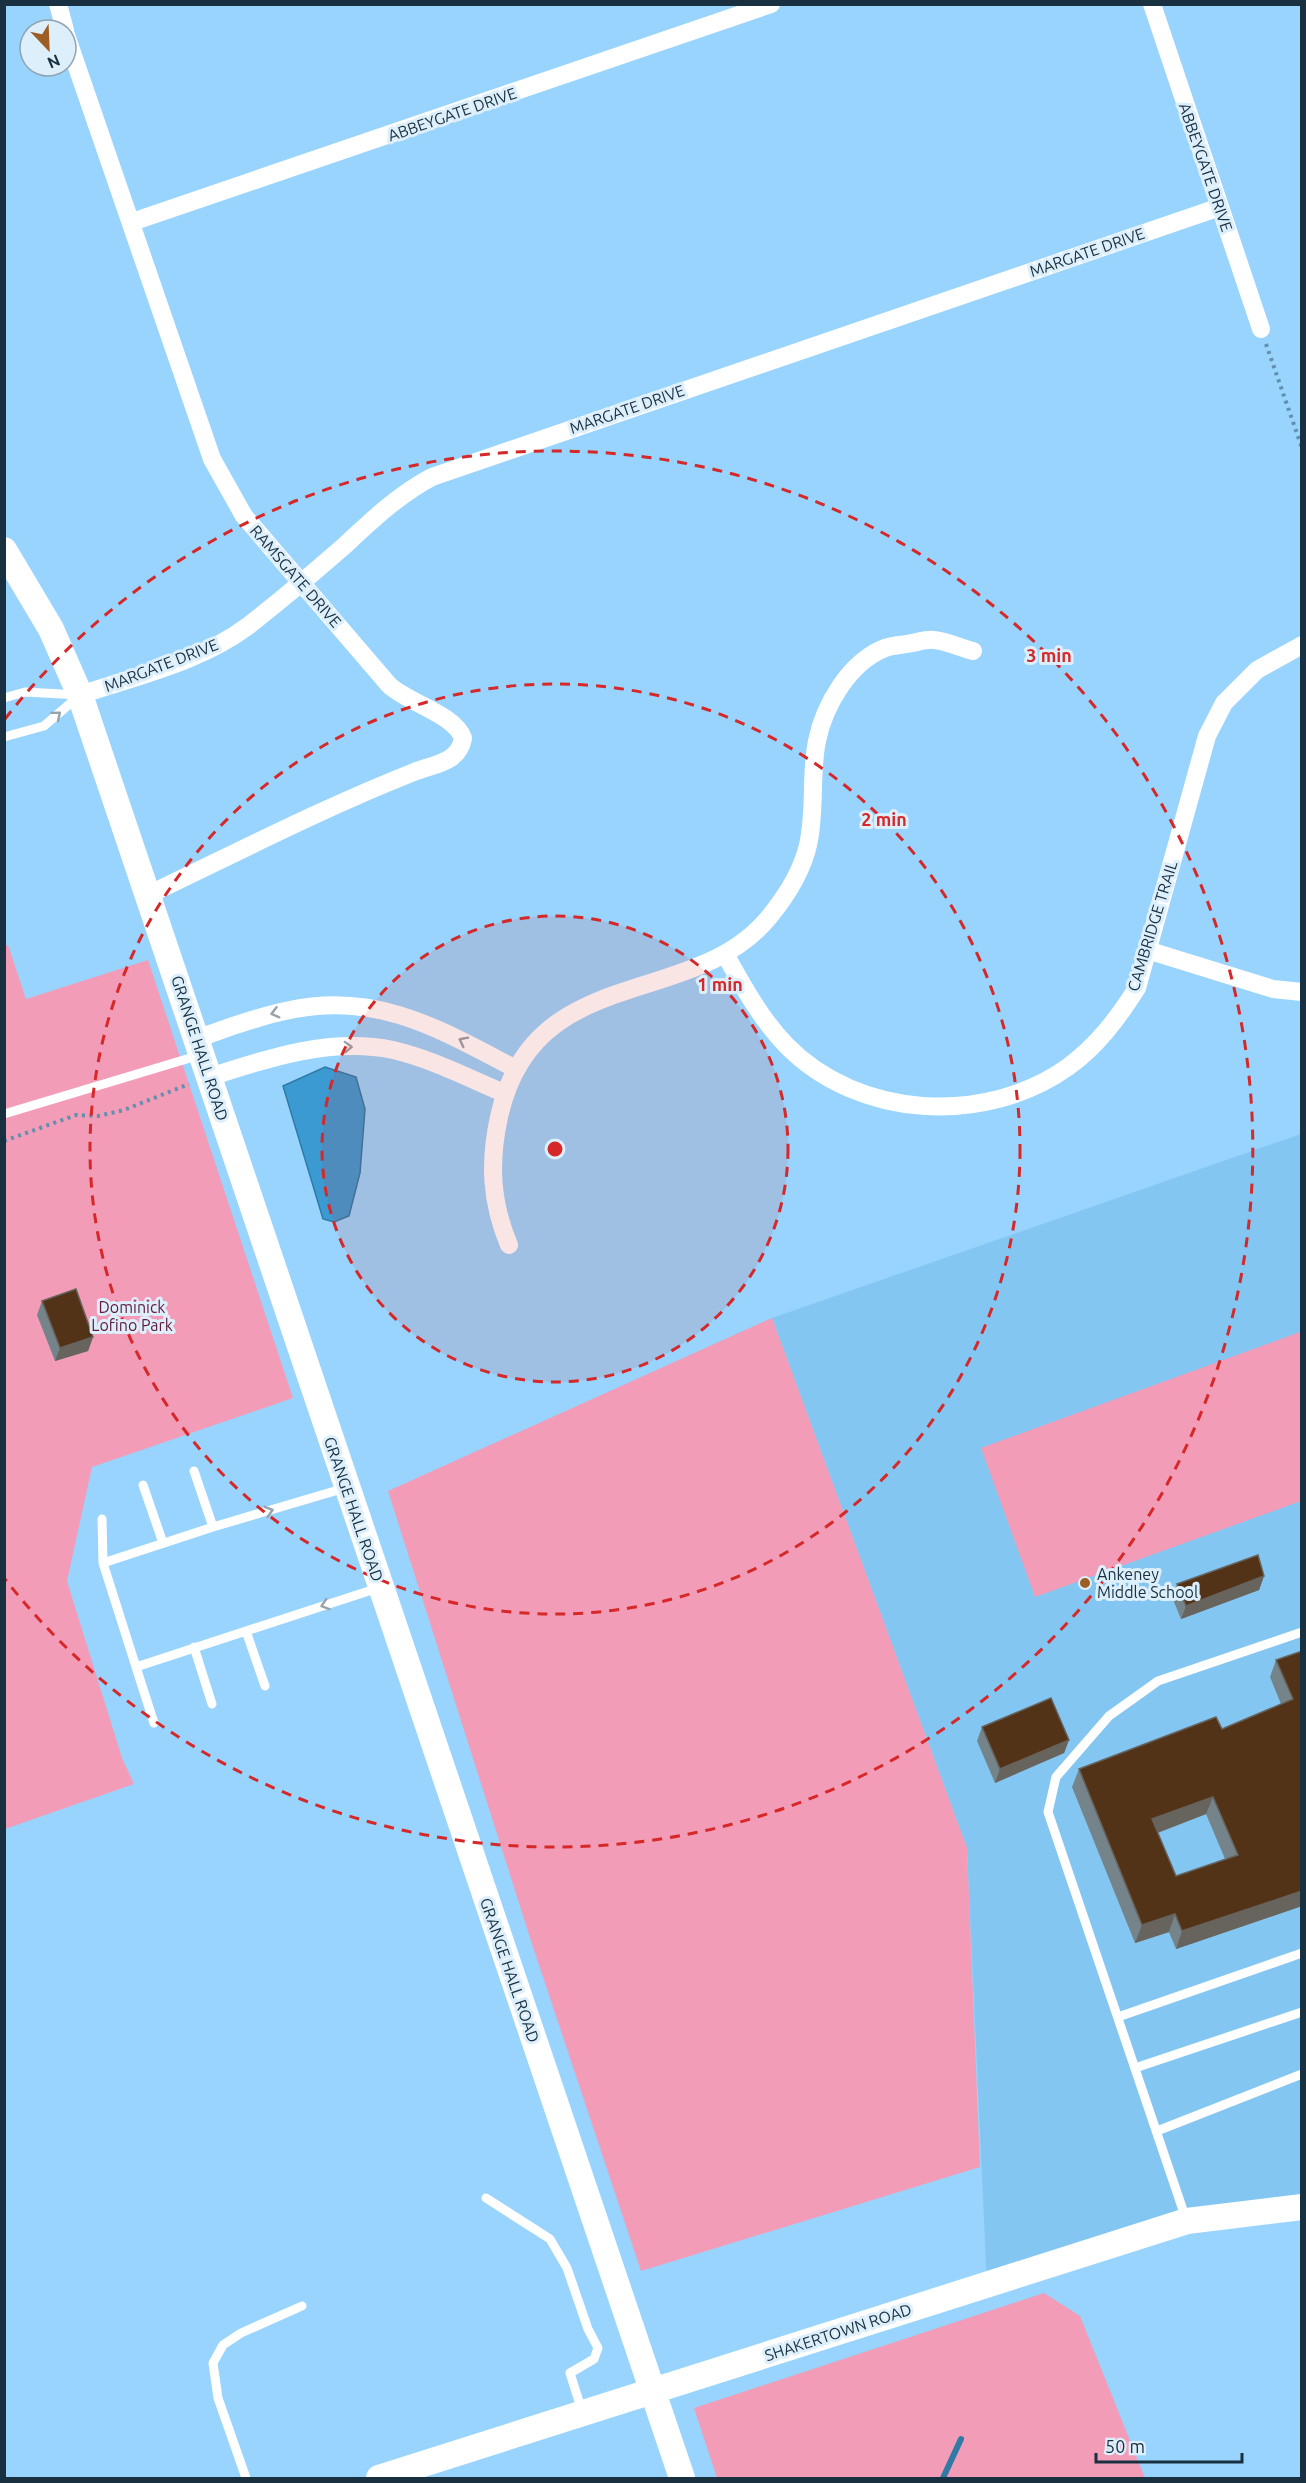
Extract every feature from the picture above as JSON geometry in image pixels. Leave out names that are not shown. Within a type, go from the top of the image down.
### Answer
[{"type":"street","name":"ABBEYGATE DRIVE","points":[[132,222],[771,4]]},
{"type":"street","name":"ABBEYGATE DRIVE","points":[[1152,4],[1261,329]]},
{"type":"street","name":"RAMSGATE DRIVE","points":[[78,69],[219,474],[244,516],[399,694],[453,723],[460,730],[461,748],[448,760],[353,797],[148,895]]},
{"type":"street","name":"MARGATE DRIVE","points":[[80,695],[195,656],[224,642],[249,625],[399,497],[432,477],[1220,207]]},
{"type":"street","name":"GRANGE HALL ROAD","points":[[4,550],[51,629],[80,695],[682,2478]]},
{"type":"street","points":[[508,1245],[495,1207],[492,1166],[504,1093],[514,1068],[537,1042],[575,1011],[602,998],[725,954],[747,939],[768,919],[786,896],[800,870],[813,823],[817,741],[830,703],[850,676],[884,648],[933,639],[973,651]]},
{"type":"street","name":"CAMBRIDGE TRAIL","points":[[725,954],[764,1020],[787,1046],[811,1066],[869,1096],[903,1104],[938,1107],[972,1105],[1006,1097],[1038,1084],[1068,1066],[1095,1044],[1118,1018],[1137,988],[1207,736],[1224,703],[1257,670],[1302,645]]},
{"type":"street","points":[[1147,950],[1273,989],[1302,992]]},
{"type":"street","points":[[203,1056],[291,1009],[322,1004],[355,1005],[387,1010],[419,1020],[514,1068]]},
{"type":"street","points":[[203,1056],[272,1058],[351,1046],[393,1050],[437,1064],[504,1093]]},
{"type":"street","name":"SHAKERTOWN ROAD","points":[[379,2478],[1187,2221],[1302,2207]]},
{"type":"lane","points":[[4,698],[25,692],[80,695]]},
{"type":"lane","points":[[4,737],[44,726],[80,695]]},
{"type":"lane","points":[[4,1114],[203,1056]]},
{"type":"lane","points":[[195,1471],[213,1527]]},
{"type":"lane","points":[[143,1485],[163,1544]]},
{"type":"lane","points":[[103,1563],[213,1527],[347,1488]]},
{"type":"lane","points":[[102,1519],[103,1563],[154,1722]]},
{"type":"lane","points":[[136,1667],[381,1587]]},
{"type":"lane","points":[[246,1630],[265,1686]]},
{"type":"lane","points":[[1187,2221],[1048,1812],[1056,1777],[1109,1716],[1158,1681],[1302,1632]]},
{"type":"lane","points":[[194,1647],[212,1704]]},
{"type":"lane","points":[[1118,2017],[1302,1953]]},
{"type":"lane","points":[[1135,2068],[1302,2012]]},
{"type":"lane","points":[[1157,2131],[1302,2074]]},
{"type":"lane","points":[[486,2198],[549,2239],[567,2268],[588,2329],[598,2348],[594,2359],[570,2373],[583,2413]]},
{"type":"lane","points":[[246,2478],[218,2398],[213,2363],[224,2345],[241,2333],[302,2306]]},
{"type":"path","points":[[1261,329],[1302,448]]},
{"type":"path","points":[[4,1141],[76,1115],[98,1116],[123,1110],[203,1056]]},
{"type":"shaded area","points":[[325,1067],[356,1077],[365,1109],[360,1173],[349,1216],[334,1222],[323,1219],[283,1086]]},
{"type":"shaded area","name":"Ankeney Middle School","points":[[1301,1134],[1301,2207],[1278,2208],[987,2285],[967,1848],[772,1318]]},
{"type":"green space","name":"Dominick Lofino Park","points":[[8,945],[26,999],[148,960],[293,1398],[92,1467],[67,1581],[122,1758],[134,1784],[5,1829],[4,946]]},
{"type":"green space","points":[[772,1318],[967,1848],[980,2167],[641,2271],[532,1944],[388,1491]]},
{"type":"green space","points":[[1300,1332],[1301,1501],[1035,1597],[981,1448]]},
{"type":"green space","points":[[1044,2293],[1080,2316],[1145,2478],[717,2478],[694,2408]]},
{"type":"building","points":[[76,1289],[93,1337],[60,1348],[42,1301]]},
{"type":"building","points":[[1258,1555],[1264,1576],[1186,1606],[1177,1584]]},
{"type":"building","points":[[1302,1651],[1302,1891],[1182,1931],[1175,1914],[1142,1925],[1079,1769],[1216,1717],[1222,1729],[1293,1699],[1276,1660]],"holes":[[[1213,1797],[1238,1855],[1176,1876],[1152,1819]]]},
{"type":"building","points":[[1051,1698],[1069,1740],[1000,1769],[982,1727]]},
{"type":"waterway","points":[[943,2478],[961,2439]]},
{"type":"place","name":"Ankeney Middle School","points":[[1085,1583]]}]
